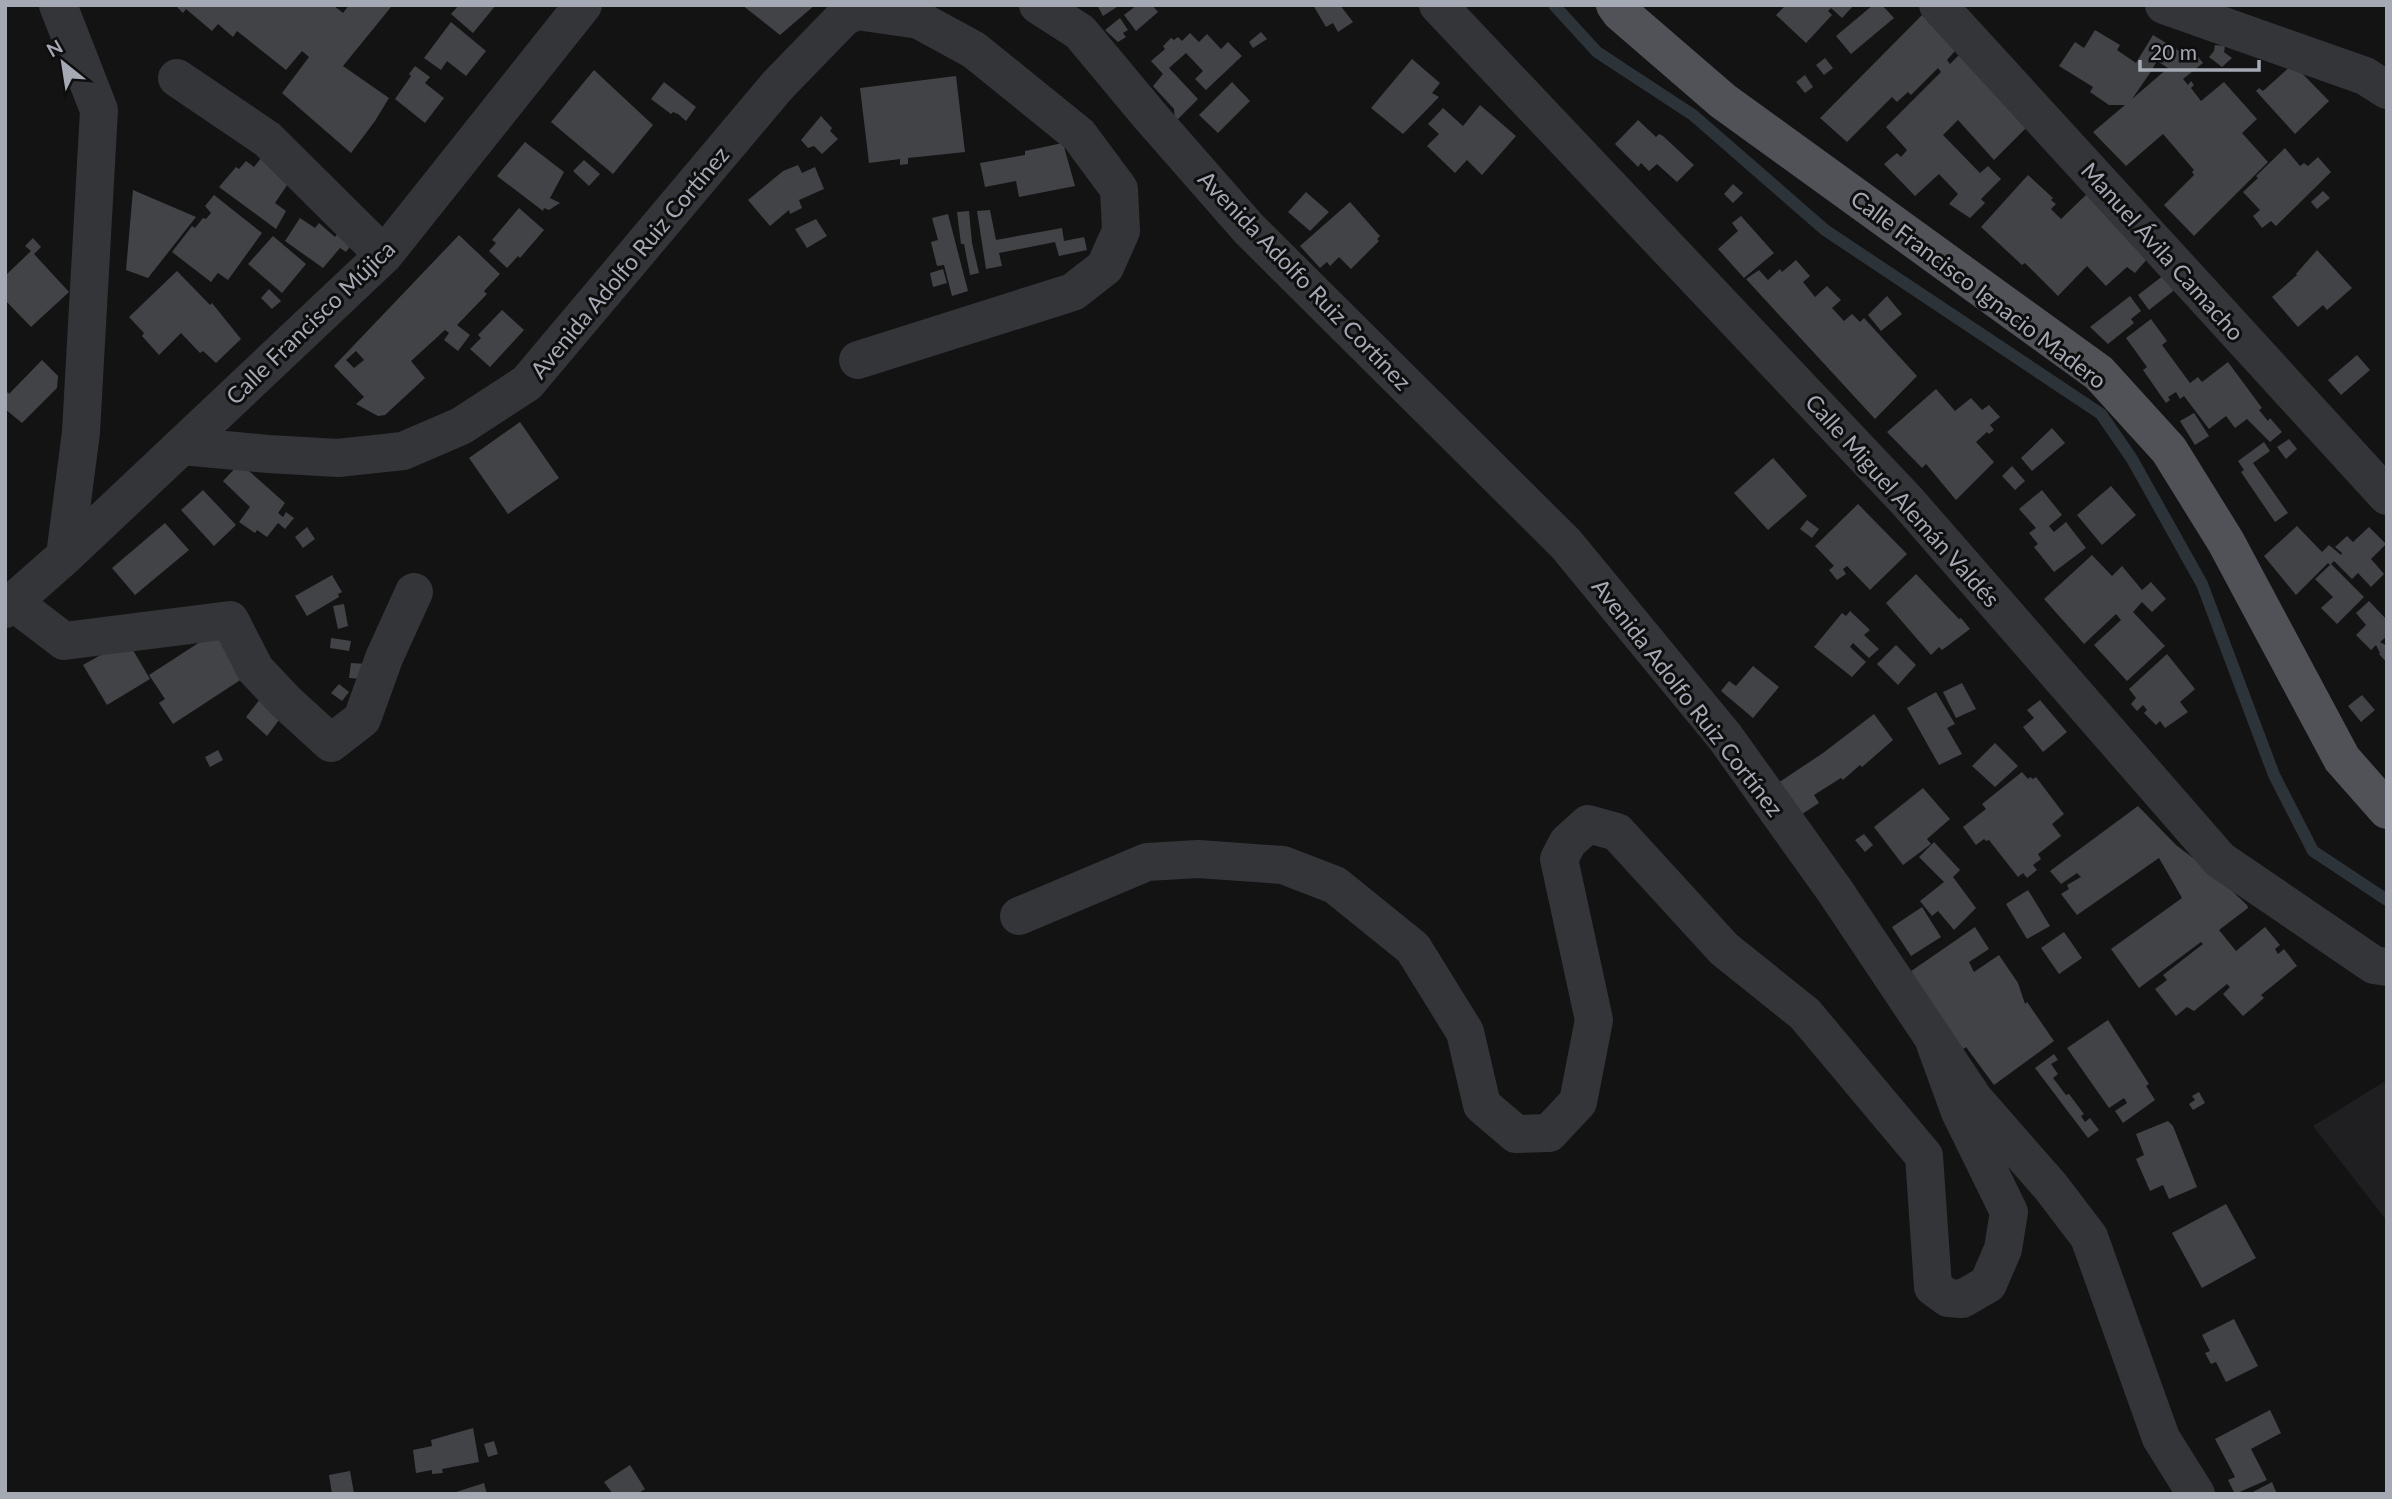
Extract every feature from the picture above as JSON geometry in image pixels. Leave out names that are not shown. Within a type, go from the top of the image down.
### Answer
[{"type":"main road","name":"Calle Francisco Ignacio Madero","points":[[1615,5],[1723,101],[2099,373],[2169,450],[2226,542],[2342,759],[2387,810]]},
{"type":"street","points":[[58,5],[99,110],[81,432],[65,556]]},
{"type":"street","name":"Calle Francisco Mújica","points":[[9,605],[65,556],[384,255],[583,5]]},
{"type":"street","name":"Avenida Adolfo Ruiz Cortínez","points":[[1038,5],[1080,32],[1249,229],[1566,544],[1725,737],[1835,891],[1974,1099],[2051,1187],[2089,1237],[2161,1437],[2196,1494]]},
{"type":"street","name":"Calle Miguel Alemán Valdés","points":[[1438,5],[1908,501],[2220,860],[2374,965],[2387,967]]},
{"type":"street","name":"Manuel Ávila Camacho","points":[[1938,5],[2387,496]]},
{"type":"street","points":[[2164,5],[2365,76],[2387,90]]},
{"type":"street","points":[[858,360],[1073,292],[1105,267],[1121,231],[1119,190],[1079,135],[974,50],[919,19],[863,8]]},
{"type":"street","name":"Avenida Adolfo Ruiz Cortínez","points":[[182,446],[338,458],[403,451],[461,426],[527,383],[778,85],[844,17],[863,8]]},
{"type":"street","points":[[177,78],[267,139],[384,255]]},
{"type":"street","points":[[9,605],[64,641],[230,620],[255,669],[331,743],[362,719],[384,658],[414,592]]},
{"type":"street","points":[[1019,916],[1147,862],[1198,859],[1283,865],[1335,885],[1413,948],[1465,1032],[1482,1105],[1516,1134],[1549,1133],[1578,1102],[1594,1020],[1559,859],[1567,842],[1588,824],[1616,832],[1724,949],[1805,1014],[1924,1156],[1933,1287],[1948,1298],[1962,1299],[1988,1284],[2003,1249],[2009,1212],[1960,1112],[1933,1038]]},
{"type":"shaded area","points":[[2387,1080],[2387,1221],[2313,1126]]},
{"type":"building","points":[[175,5],[333,5],[343,13],[349,5],[389,5],[391,7],[343,66],[389,98],[351,153],[282,93],[309,57],[302,51],[286,70],[237,31],[233,37],[218,24],[212,31],[186,9],[183,13]]},
{"type":"building","points":[[459,5],[496,5],[473,33],[451,14]]},
{"type":"building","points":[[742,5],[815,5],[780,35]]},
{"type":"building","points":[[1097,5],[1120,5],[1103,16]]},
{"type":"building","points":[[1137,5],[1152,5],[1158,12],[1136,31],[1124,15]]},
{"type":"building","points":[[1313,5],[1340,5],[1353,22],[1338,32],[1333,23],[1326,27]]},
{"type":"building","points":[[1786,5],[1854,5],[1842,18],[1831,8],[1828,11],[1832,15],[1806,43],[1776,15]]},
{"type":"building","points":[[1873,5],[1882,5],[1894,18],[1851,54],[1836,36]]},
{"type":"building","points":[[1922,15],[1955,51],[1947,60],[1950,64],[1959,55],[2027,127],[1994,160],[1958,120],[1943,135],[1980,173],[1988,166],[2001,179],[1981,199],[1985,203],[1970,218],[1949,204],[1958,194],[1939,174],[1915,196],[1884,164],[1897,153],[1901,157],[1907,150],[1886,127],[1941,72],[1938,68],[1911,95],[1908,92],[1897,102],[1892,97],[1847,142],[1820,118]]},
{"type":"building","points":[[1120,18],[1128,30],[1123,33],[1126,37],[1118,42],[1105,30]]},
{"type":"building","points":[[451,22],[486,51],[466,76],[447,61],[441,70],[424,58]]},
{"type":"building","points":[[2095,30],[2120,45],[2117,50],[2136,63],[2153,35],[2184,54],[2191,48],[2203,63],[2183,79],[2188,85],[2191,81],[2194,85],[2191,88],[2201,101],[2224,82],[2257,119],[2242,133],[2268,162],[2194,236],[2164,205],[2194,175],[2194,170],[2163,134],[2126,166],[2093,132],[2125,105],[2109,105],[2090,92],[2093,87],[2059,66],[2075,42],[2084,48]],"holes":[[[2157,61],[2168,68],[2132,99]]]},
{"type":"building","points":[[1261,32],[1267,39],[1253,48],[1249,42]]},
{"type":"building","points":[[1190,33],[1199,42],[1207,34],[1221,49],[1228,42],[1242,56],[1206,90],[1195,79],[1203,71],[1186,53],[1169,68],[1198,99],[1175,122],[1174,109],[1153,86],[1163,74],[1151,61],[1165,49],[1163,46],[1171,38],[1174,40],[1178,37],[1182,41]]},
{"type":"building","points":[[2215,45],[2225,46],[2224,52],[2232,58],[2222,67],[2209,57]]},
{"type":"building","points":[[1825,58],[1833,68],[1824,75],[1816,65]]},
{"type":"building","points":[[1412,59],[1440,83],[1432,93],[1439,97],[1403,134],[1371,108]]},
{"type":"building","points":[[2293,64],[2329,101],[2295,134],[2256,91],[2259,88],[2263,91]]},
{"type":"building","points":[[415,66],[430,77],[425,83],[444,98],[425,123],[395,99]]},
{"type":"building","points":[[594,70],[653,125],[613,174],[551,122]]},
{"type":"building","points":[[1805,75],[1813,87],[1805,93],[1796,82]]},
{"type":"building","points":[[956,76],[965,152],[908,158],[908,164],[900,165],[900,159],[869,163],[860,88]]},
{"type":"building","points":[[664,82],[696,107],[686,121],[651,99]]},
{"type":"building","points":[[1232,82],[1250,101],[1218,133],[1199,115]]},
{"type":"building","points":[[1480,105],[1516,136],[1482,175],[1467,160],[1455,173],[1427,146],[1439,134],[1428,124],[1443,108],[1463,126]]},
{"type":"building","points":[[821,116],[838,139],[822,154],[814,146],[808,148],[801,140]]},
{"type":"building","points":[[1638,120],[1656,137],[1659,134],[1663,136],[1694,165],[1677,182],[1657,164],[1649,171],[1641,163],[1638,167],[1615,144]]},
{"type":"building","points":[[525,142],[564,172],[550,198],[560,203],[549,210],[544,208],[543,211],[497,176]]},
{"type":"building","points":[[1063,143],[1075,186],[1019,197],[1016,181],[985,187],[980,163],[1025,155],[1025,151]]},
{"type":"building","points":[[2285,148],[2300,166],[2304,163],[2308,166],[2318,157],[2331,172],[2276,226],[2271,221],[2262,228],[2253,216],[2260,210],[2243,192]]},
{"type":"building","points":[[261,158],[292,178],[275,203],[286,211],[276,229],[219,187],[236,167],[239,169],[246,161],[254,167]]},
{"type":"building","points":[[584,160],[600,174],[589,186],[573,171]]},
{"type":"building","points":[[798,165],[802,173],[815,167],[824,189],[799,200],[802,208],[790,214],[789,210],[770,226],[748,200],[783,171]]},
{"type":"building","points":[[2028,175],[2053,198],[2051,200],[2056,204],[2051,209],[2061,219],[2089,192],[2148,258],[2135,273],[2127,267],[2106,286],[2087,266],[2058,296],[2025,263],[2022,265],[1981,227]]},
{"type":"building","points":[[1733,184],[1743,193],[1733,203],[1724,194]]},
{"type":"building","points":[[133,190],[196,217],[148,278],[126,270]]},
{"type":"building","points":[[2323,191],[2330,198],[2317,209],[2311,202]]},
{"type":"building","points":[[1306,192],[1329,212],[1310,231],[1288,212]]},
{"type":"building","points":[[214,195],[262,233],[228,280],[218,273],[211,282],[172,252],[192,226],[195,228],[211,213],[205,206]]},
{"type":"building","points":[[1350,202],[1380,236],[1377,239],[1379,241],[1351,269],[1339,257],[1330,266],[1327,262],[1320,268],[1300,246]]},
{"type":"building","points":[[519,208],[544,230],[520,258],[518,256],[507,268],[489,251],[496,243],[492,240]]},
{"type":"building","points":[[990,210],[996,240],[1062,228],[1064,241],[1084,237],[1087,250],[1059,256],[1055,242],[999,253],[1002,266],[986,269],[977,211]]},
{"type":"building","points":[[969,211],[972,243],[979,273],[970,275],[964,244],[961,244],[957,212]]},
{"type":"building","points":[[948,214],[968,291],[952,296],[944,265],[937,266],[931,242],[938,240],[932,218]]},
{"type":"building","points":[[1741,216],[1774,253],[1744,278],[1718,249],[1738,231],[1732,223]]},
{"type":"building","points":[[349,217],[364,228],[346,252],[340,248],[323,268],[285,241],[300,218],[315,228],[319,223],[335,237]]},
{"type":"building","points":[[816,219],[827,236],[807,248],[795,229]]},
{"type":"building","points":[[459,235],[500,274],[484,291],[487,294],[457,325],[470,335],[458,351],[444,340],[449,333],[445,330],[411,361],[425,378],[385,415],[378,416],[356,404],[364,397],[334,366]],"holes":[[[356,351],[364,360],[354,368],[346,360]]]},
{"type":"building","points":[[273,236],[306,264],[282,293],[248,264]]},
{"type":"building","points":[[33,238],[41,247],[34,254],[69,292],[31,327],[5,300],[5,276],[31,251],[25,246]]},
{"type":"building","points":[[2317,250],[2352,288],[2327,310],[2323,305],[2298,327],[2272,297],[2297,275]]},
{"type":"building","points":[[1796,260],[1810,276],[1803,282],[1815,297],[1827,286],[1841,300],[1832,308],[1844,321],[1852,314],[1860,322],[1864,318],[1917,376],[1875,419],[1746,279],[1759,270],[1768,280]]},
{"type":"building","points":[[943,269],[947,283],[933,287],[930,273]]},
{"type":"building","points":[[177,271],[210,305],[212,303],[241,339],[216,363],[203,351],[200,353],[181,333],[159,355],[129,317]]},
{"type":"building","points":[[2164,275],[2177,288],[2149,310],[2138,295]]},
{"type":"building","points":[[269,289],[281,301],[272,309],[261,298]]},
{"type":"building","points":[[1887,296],[1902,314],[1881,331],[1868,315]]},
{"type":"building","points":[[2130,296],[2141,311],[2131,319],[2134,323],[2108,344],[2090,327]]},
{"type":"building","points":[[502,310],[524,330],[490,367],[470,349],[481,338],[478,335]]},
{"type":"building","points":[[2151,319],[2167,341],[2162,345],[2190,383],[2198,377],[2202,382],[2228,362],[2262,408],[2259,410],[2282,432],[2270,442],[2247,419],[2235,428],[2226,416],[2209,429],[2184,396],[2180,399],[2176,392],[2168,397],[2170,400],[2166,403],[2143,370],[2147,367],[2126,338]]},
{"type":"building","points":[[2357,355],[2370,370],[2341,395],[2328,380]]},
{"type":"building","points":[[42,360],[58,376],[57,388],[22,423],[5,409],[5,395]]},
{"type":"building","points":[[1936,389],[1955,411],[1971,398],[1982,410],[1989,405],[2000,417],[1990,425],[1994,430],[1989,434],[1987,432],[1976,442],[1994,462],[1956,500],[1926,464],[1922,468],[1887,432]]},
{"type":"building","points":[[2194,413],[2209,436],[2195,445],[2180,421]]},
{"type":"building","points":[[520,422],[559,478],[508,514],[469,458]]},
{"type":"building","points":[[2052,428],[2065,443],[2032,471],[2021,458]]},
{"type":"building","points":[[2289,439],[2297,449],[2286,459],[2277,447]]},
{"type":"building","points":[[2264,442],[2270,451],[2253,463],[2288,513],[2275,522],[2241,472],[2244,470],[2238,461]]},
{"type":"building","points":[[1773,458],[1807,496],[1768,530],[1734,493]]},
{"type":"building","points":[[240,463],[285,503],[278,513],[283,517],[286,512],[294,518],[285,529],[278,523],[267,537],[257,530],[255,533],[239,522],[250,507],[223,481]]},
{"type":"building","points":[[2012,466],[2025,481],[2015,490],[2002,476]]},
{"type":"building","points":[[2111,486],[2136,515],[2102,545],[2077,515]]},
{"type":"building","points":[[203,490],[236,525],[214,546],[181,510]]},
{"type":"building","points":[[2042,490],[2062,515],[2049,526],[2054,532],[2066,522],[2086,548],[2054,572],[2034,547],[2038,544],[2029,533],[2036,528],[2019,509]]},
{"type":"building","points":[[1858,504],[1907,554],[1870,590],[1847,566],[1843,569],[1846,574],[1837,580],[1829,570],[1834,566],[1815,546]]},
{"type":"building","points":[[1807,520],[1819,529],[1812,538],[1800,529]]},
{"type":"building","points":[[165,523],[189,550],[135,595],[112,568]]},
{"type":"building","points":[[2297,526],[2322,552],[2329,545],[2341,555],[2335,547],[2347,536],[2353,542],[2369,527],[2386,544],[2371,559],[2384,574],[2371,587],[2358,573],[2352,579],[2334,561],[2331,564],[2364,597],[2337,624],[2321,608],[2333,597],[2315,579],[2330,565],[2328,563],[2296,595],[2264,556]]},
{"type":"building","points":[[307,527],[315,539],[303,548],[295,537]]},
{"type":"building","points":[[2092,555],[2112,576],[2122,566],[2142,590],[2151,582],[2166,599],[2152,612],[2142,602],[2133,612],[2165,646],[2127,681],[2094,645],[2121,620],[2116,614],[2084,644],[2044,599]]},
{"type":"building","points":[[1916,574],[1970,629],[1942,650],[1939,647],[1931,655],[1886,603]]},
{"type":"building","points":[[332,575],[342,592],[338,594],[339,597],[307,616],[295,596]]},
{"type":"building","points":[[2369,601],[2387,620],[2387,636],[2380,642],[2387,646],[2387,663],[2379,654],[2376,645],[2371,650],[2356,635],[2366,625],[2356,613]]},
{"type":"building","points":[[344,604],[348,626],[338,629],[333,606]]},
{"type":"building","points":[[1850,611],[1870,630],[1864,635],[1879,649],[1869,658],[1853,643],[1850,647],[1866,662],[1852,677],[1814,647],[1842,613],[1846,616]]},
{"type":"building","points":[[220,629],[248,675],[173,724],[159,703],[165,699],[149,675]]},
{"type":"building","points":[[331,638],[351,641],[349,651],[330,648]]},
{"type":"building","points":[[127,640],[150,679],[107,705],[83,665]]},
{"type":"building","points":[[1896,645],[1916,665],[1898,685],[1877,664]]},
{"type":"building","points":[[2167,654],[2195,689],[2180,702],[2188,712],[2165,728],[2160,721],[2156,725],[2144,713],[2147,710],[2143,705],[2137,711],[2131,704],[2136,698],[2129,689]]},
{"type":"building","points":[[351,663],[367,664],[363,679],[349,678]]},
{"type":"building","points":[[1753,666],[1779,687],[1753,718],[1721,691],[1729,681],[1736,686]]},
{"type":"building","points":[[1962,683],[1976,709],[1956,718],[1943,692]]},
{"type":"building","points":[[339,684],[349,692],[342,701],[331,693]]},
{"type":"building","points":[[1936,692],[1955,724],[1947,728],[1962,754],[1939,765],[1907,708]]},
{"type":"building","points":[[2362,695],[2375,710],[2361,722],[2348,706]]},
{"type":"building","points":[[260,699],[282,716],[267,736],[246,717]]},
{"type":"building","points":[[2040,700],[2067,732],[2043,752],[2023,727],[2034,718],[2027,710]]},
{"type":"building","points":[[1874,714],[1893,740],[1862,767],[1860,765],[1843,780],[1841,778],[1814,795],[1819,803],[1799,816],[1778,783]]},
{"type":"building","points":[[1995,743],[2018,766],[1995,787],[1972,766]]},
{"type":"building","points":[[218,750],[223,760],[210,767],[205,757]]},
{"type":"building","points":[[2022,772],[2028,779],[2036,777],[2064,814],[2052,824],[2061,836],[2038,854],[2041,859],[2033,865],[2037,870],[2027,878],[2023,873],[2018,877],[1989,840],[1984,839],[1976,845],[1963,827],[1986,809],[1982,804]]},
{"type":"building","points":[[1923,788],[1950,819],[1927,839],[1931,844],[1903,865],[1874,827]]},
{"type":"building","points":[[2138,806],[2176,845],[2214,874],[2247,905],[2248,908],[2219,930],[2236,951],[2265,927],[2280,945],[2275,949],[2278,954],[2284,949],[2297,966],[2261,995],[2264,998],[2243,1016],[2223,994],[2230,987],[2227,984],[2194,1011],[2187,1007],[2176,1016],[2155,989],[2167,980],[2163,975],[2203,944],[2201,942],[2139,988],[2111,949],[2182,898],[2159,858],[2077,915],[2061,894],[2069,889],[2067,885],[2081,877],[2077,873],[2061,884],[2050,871]]},
{"type":"building","points":[[1864,834],[1873,845],[1865,852],[1855,840]]},
{"type":"building","points":[[1934,842],[1960,870],[1953,877],[1976,908],[1954,930],[1938,911],[1932,916],[1920,901],[1944,882],[1919,857]]},
{"type":"building","points":[[2028,890],[2050,926],[2027,939],[2006,904]]},
{"type":"building","points":[[1922,907],[1941,937],[1911,956],[1892,927]]},
{"type":"building","points":[[1975,927],[1989,949],[1969,962],[1974,972],[1999,955],[2018,983],[2025,1004],[2027,1002],[2054,1041],[1994,1085],[1966,1047],[1961,1051],[1904,976]]},
{"type":"building","points":[[2064,932],[2082,958],[2059,974],[2041,948]]},
{"type":"building","points":[[2108,1020],[2149,1084],[2146,1086],[2155,1100],[2123,1123],[2115,1111],[2127,1103],[2124,1098],[2109,1108],[2067,1048]]},
{"type":"building","points":[[2054,1054],[2058,1060],[2051,1064],[2058,1074],[2053,1078],[2084,1114],[2081,1116],[2085,1122],[2090,1118],[2099,1130],[2088,1138],[2035,1068]]},
{"type":"building","points":[[2199,1092],[2205,1103],[2193,1110],[2189,1104],[2195,1100],[2192,1096]]},
{"type":"building","points":[[2168,1121],[2173,1126],[2197,1187],[2169,1199],[2163,1185],[2150,1191],[2136,1159],[2144,1155],[2136,1134]]},
{"type":"building","points":[[2226,1204],[2256,1258],[2202,1288],[2172,1233]]},
{"type":"building","points":[[2234,1319],[2258,1366],[2226,1382],[2216,1362],[2211,1364],[2205,1353],[2210,1351],[2202,1335]]},
{"type":"building","points":[[2270,1410],[2281,1433],[2251,1449],[2267,1480],[2235,1494],[2228,1480],[2235,1477],[2215,1439]]},
{"type":"building","points":[[473,1428],[479,1462],[442,1469],[443,1473],[432,1474],[432,1470],[416,1473],[413,1450],[432,1446],[431,1440]]},
{"type":"building","points":[[494,1441],[498,1454],[488,1457],[484,1444]]},
{"type":"building","points":[[630,1465],[645,1489],[637,1494],[613,1494],[604,1482]]},
{"type":"building","points":[[350,1471],[354,1493],[332,1494],[329,1475]]},
{"type":"building","points":[[2272,1482],[2277,1494],[2249,1494]]},
{"type":"building","points":[[484,1483],[487,1494],[453,1493]]},
{"type":"waterway","points":[[1554,5],[1597,52],[1693,115],[1825,230],[2101,414],[2132,459],[2202,584],[2274,775],[2313,851],[2387,900]]}]
